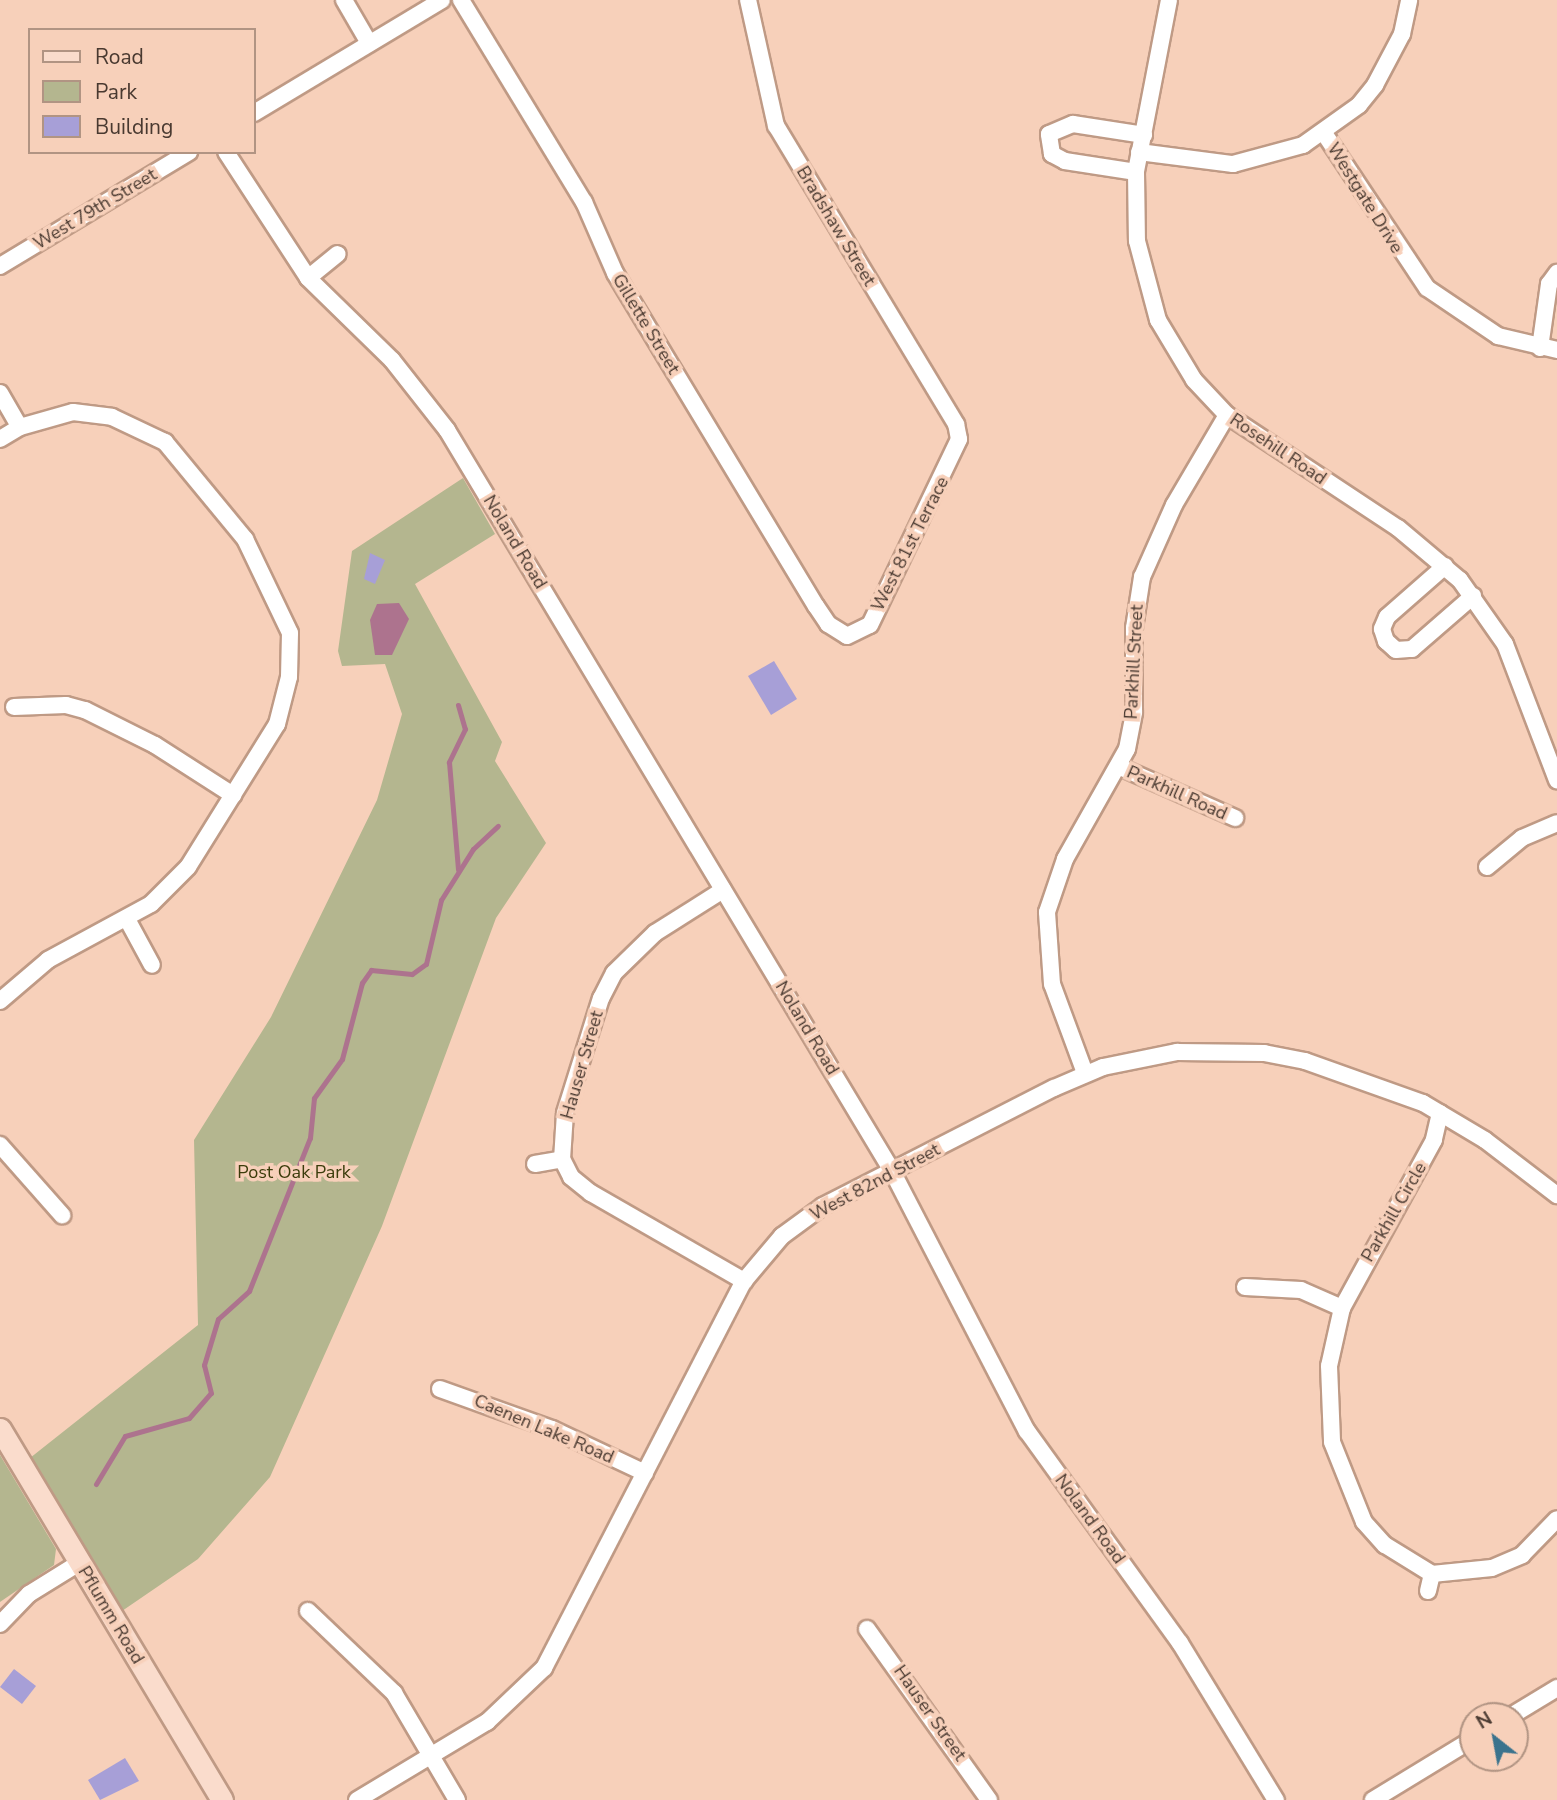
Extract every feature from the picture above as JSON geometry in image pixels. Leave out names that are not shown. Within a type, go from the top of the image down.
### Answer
[{"type":"main road","name":"Pflumm Road","points":[[0,1429],[222,1800]]},
{"type":"street","points":[[344,0],[369,43]]},
{"type":"street","points":[[256,112],[442,0]]},
{"type":"street","name":"Gillette Street","points":[[461,0],[584,202],[615,273],[816,606],[828,624],[847,636]]},
{"type":"street","name":"Bradshaw Street","points":[[748,0],[776,126],[956,424],[959,439]]},
{"type":"street","name":"Rosehill Road","points":[[1170,0],[1136,172],[1137,241],[1158,320],[1194,380],[1227,415],[1398,528],[1445,566],[1473,596],[1506,644],[1557,780]]},
{"type":"street","name":"Westgate Drive","points":[[1409,0],[1402,34],[1375,85],[1324,133],[1427,288],[1471,322],[1540,348],[1557,350]]},
{"type":"street","points":[[1136,172],[1065,161],[1052,154],[1049,134],[1073,124],[1144,135]]},
{"type":"street","points":[[1139,152],[1233,164],[1283,154],[1324,133]]},
{"type":"street","name":"West 79th Street","points":[[0,266],[186,154]]},
{"type":"street","name":"Noland Road","points":[[227,154],[308,278],[392,359],[447,430],[892,1171],[1027,1431],[1180,1643],[1276,1800]]},
{"type":"street","points":[[308,278],[338,254]]},
{"type":"street","points":[[1540,348],[1549,284],[1557,273]]},
{"type":"street","points":[[0,393],[20,427]]},
{"type":"street","points":[[0,439],[20,427],[73,412],[112,417],[145,430],[179,455],[245,539],[290,634],[289,677],[277,724],[174,883],[127,919],[48,960],[1,999]]},
{"type":"street","name":"Parkhill Street","points":[[1085,1073],[1052,984],[1047,912],[1065,859],[1120,767],[1134,712],[1134,628],[1142,577],[1174,505],[1227,415]]},
{"type":"street","name":"West 81st Terrace","points":[[847,636],[870,625],[959,439]]},
{"type":"street","points":[[1445,566],[1387,617],[1382,629],[1386,641],[1396,650],[1412,649],[1473,596]]},
{"type":"street","points":[[14,707],[66,705],[85,710],[155,745],[233,795]]},
{"type":"street","name":"Parkhill Road","points":[[1120,767],[1235,818]]},
{"type":"street","points":[[1487,867],[1522,838],[1557,823]]},
{"type":"street","name":"Hauser Street","points":[[562,1159],[565,1113],[601,998],[614,973],[655,933],[723,890]]},
{"type":"street","points":[[127,919],[152,965]]},
{"type":"street","name":"West 82nd Street","points":[[357,1800],[509,1706],[544,1668],[744,1282],[782,1236],[823,1206],[1085,1073],[1177,1052],[1264,1054],[1353,1074],[1440,1114],[1485,1140],[1557,1195]]},
{"type":"street","name":"Parkhill Circle","points":[[1432,1574],[1374,1534],[1342,1476],[1328,1407],[1329,1366],[1342,1308],[1434,1140],[1440,1114]]},
{"type":"street","points":[[0,1145],[62,1215]]},
{"type":"street","points":[[535,1164],[562,1159],[570,1177],[591,1193],[744,1282]]},
{"type":"street","points":[[1245,1287],[1301,1290],[1342,1308]]},
{"type":"street","name":"Caenen Lake Road","points":[[440,1389],[552,1429],[645,1473]]},
{"type":"street","points":[[1428,1591],[1432,1574],[1492,1568],[1522,1555],[1557,1519]]},
{"type":"street","points":[[0,1624],[29,1594],[79,1563]]},
{"type":"street","points":[[308,1611],[370,1665],[435,1754],[457,1800]]},
{"type":"street","name":"Hauser Street","points":[[867,1629],[989,1800]]},
{"type":"street","points":[[1529,1705],[1557,1688]]},
{"type":"street","points":[[1373,1800],[1459,1748]]},
{"type":"green space","name":"Post Oak Park","points":[[463,478],[495,534],[415,584],[502,742],[495,761],[546,843],[496,918],[382,1226],[270,1477],[198,1559],[122,1611],[30,1458],[198,1325],[194,1140],[271,1017],[377,800],[402,714],[385,664],[342,666],[338,651],[352,551]]},
{"type":"green space","points":[[0,1455],[56,1549],[54,1565],[0,1602]]},
{"type":"shaded area","points":[[399,603],[409,619],[392,655],[375,655],[370,620],[377,604]]},
{"type":"building","points":[[370,553],[385,560],[375,584],[364,579]]},
{"type":"building","points":[[774,661],[797,699],[771,715],[748,676]]},
{"type":"building","points":[[14,1669],[36,1686],[22,1704],[0,1687]]},
{"type":"building","points":[[125,1758],[139,1781],[100,1800],[88,1780]]},
{"type":"waterway","points":[[458,705],[465,729],[449,762],[458,870]]},
{"type":"waterway","points":[[96,1484],[125,1436],[189,1418],[211,1393],[204,1365],[218,1319],[249,1291],[310,1138],[314,1098],[342,1059],[362,983],[371,970],[412,974],[426,964],[441,900],[473,849],[498,826]]}]
